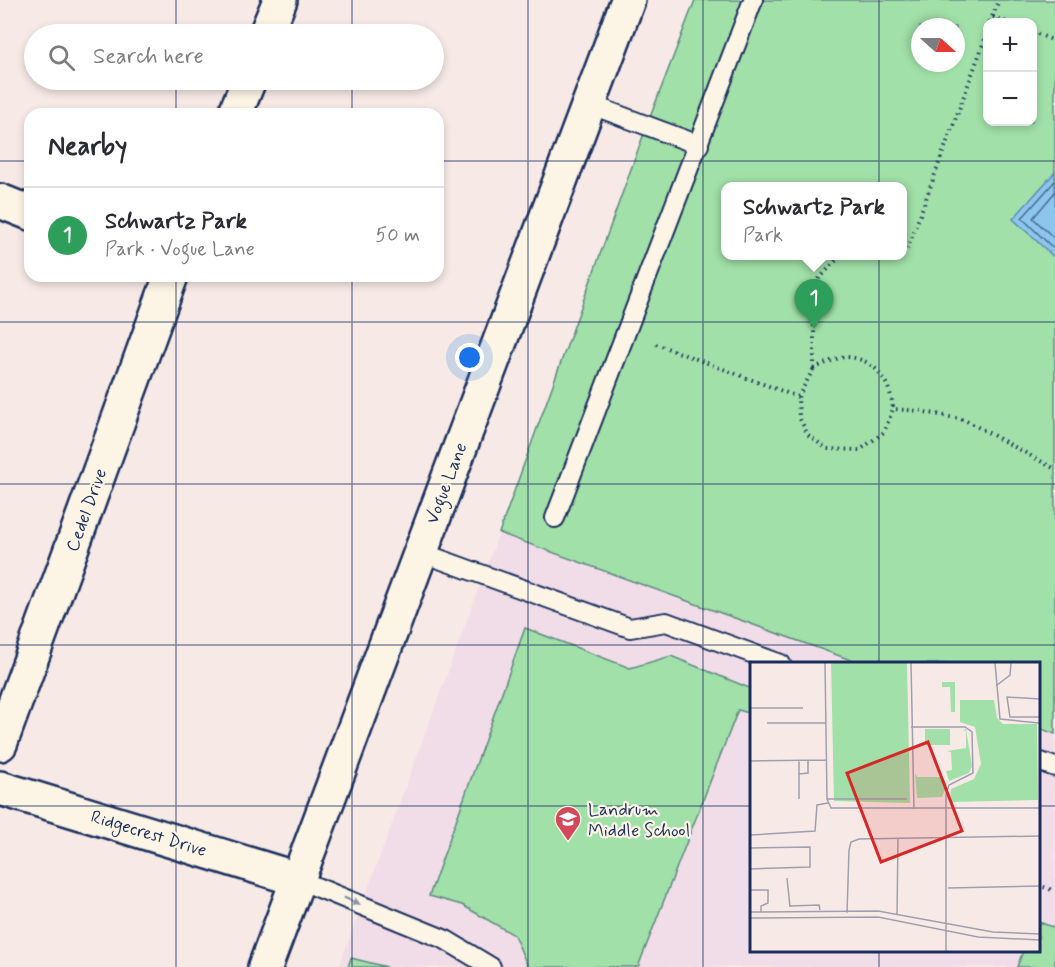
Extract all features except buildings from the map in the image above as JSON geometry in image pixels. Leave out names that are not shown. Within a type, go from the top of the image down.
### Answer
[{"type":"street","points":[[270,24],[280,0]]},
{"type":"street","name":"Vogue Lane","points":[[265,967],[628,0]]},
{"type":"street","points":[[237,108],[245,90]]},
{"type":"street","points":[[0,201],[24,211]]},
{"type":"street","name":"Cedel Drive","points":[[0,744],[169,282]]},
{"type":"street","name":"Ridgecrest Drive","points":[[0,788],[297,879]]},
{"type":"lane","points":[[555,518],[753,0]]},
{"type":"lane","points":[[589,104],[699,145]]},
{"type":"lane","points":[[420,552],[630,628],[666,622],[776,662]]},
{"type":"lane","points":[[1040,762],[1055,767]]},
{"type":"lane","points":[[297,879],[446,940],[490,967]]},
{"type":"path","points":[[993,17],[999,0]]},
{"type":"path","points":[[1037,34],[1055,41]]},
{"type":"path","points":[[907,250],[983,42]]},
{"type":"path","points":[[814,368],[844,357],[867,362],[885,377],[892,394],[893,409],[884,432],[860,450],[827,449],[808,435],[799,417],[798,397],[814,368],[814,322],[819,279],[836,260]]},
{"type":"path","points":[[627,334],[798,397]]},
{"type":"path","points":[[893,409],[920,411],[965,420],[1055,469]]},
{"type":"path","points":[[1040,886],[1055,891]]},
{"type":"shaded area","name":"Landrum Middle School","points":[[499,533],[856,662],[750,662],[750,952],[1040,952],[1040,728],[1055,734],[1055,967],[339,967]]},
{"type":"green space","points":[[695,0],[1055,0],[1055,734],[1040,728],[1040,662],[856,662],[499,533],[647,125]]},
{"type":"green space","points":[[525,628],[630,668],[671,656],[750,688],[750,713],[738,710],[638,967],[528,967],[514,935],[462,905],[429,896]]},
{"type":"green space","points":[[1040,922],[1055,928],[1055,967],[1017,967],[1023,952],[1040,952]]},
{"type":"green space","points":[[351,958],[387,967],[348,967]]},
{"type":"water","points":[[1055,172],[1055,258],[1013,219]]},
{"type":"place","name":"Schwartz Park","points":[[814,329]]},
{"type":"place","name":"Landrum Middle School","points":[[568,842]]}]
